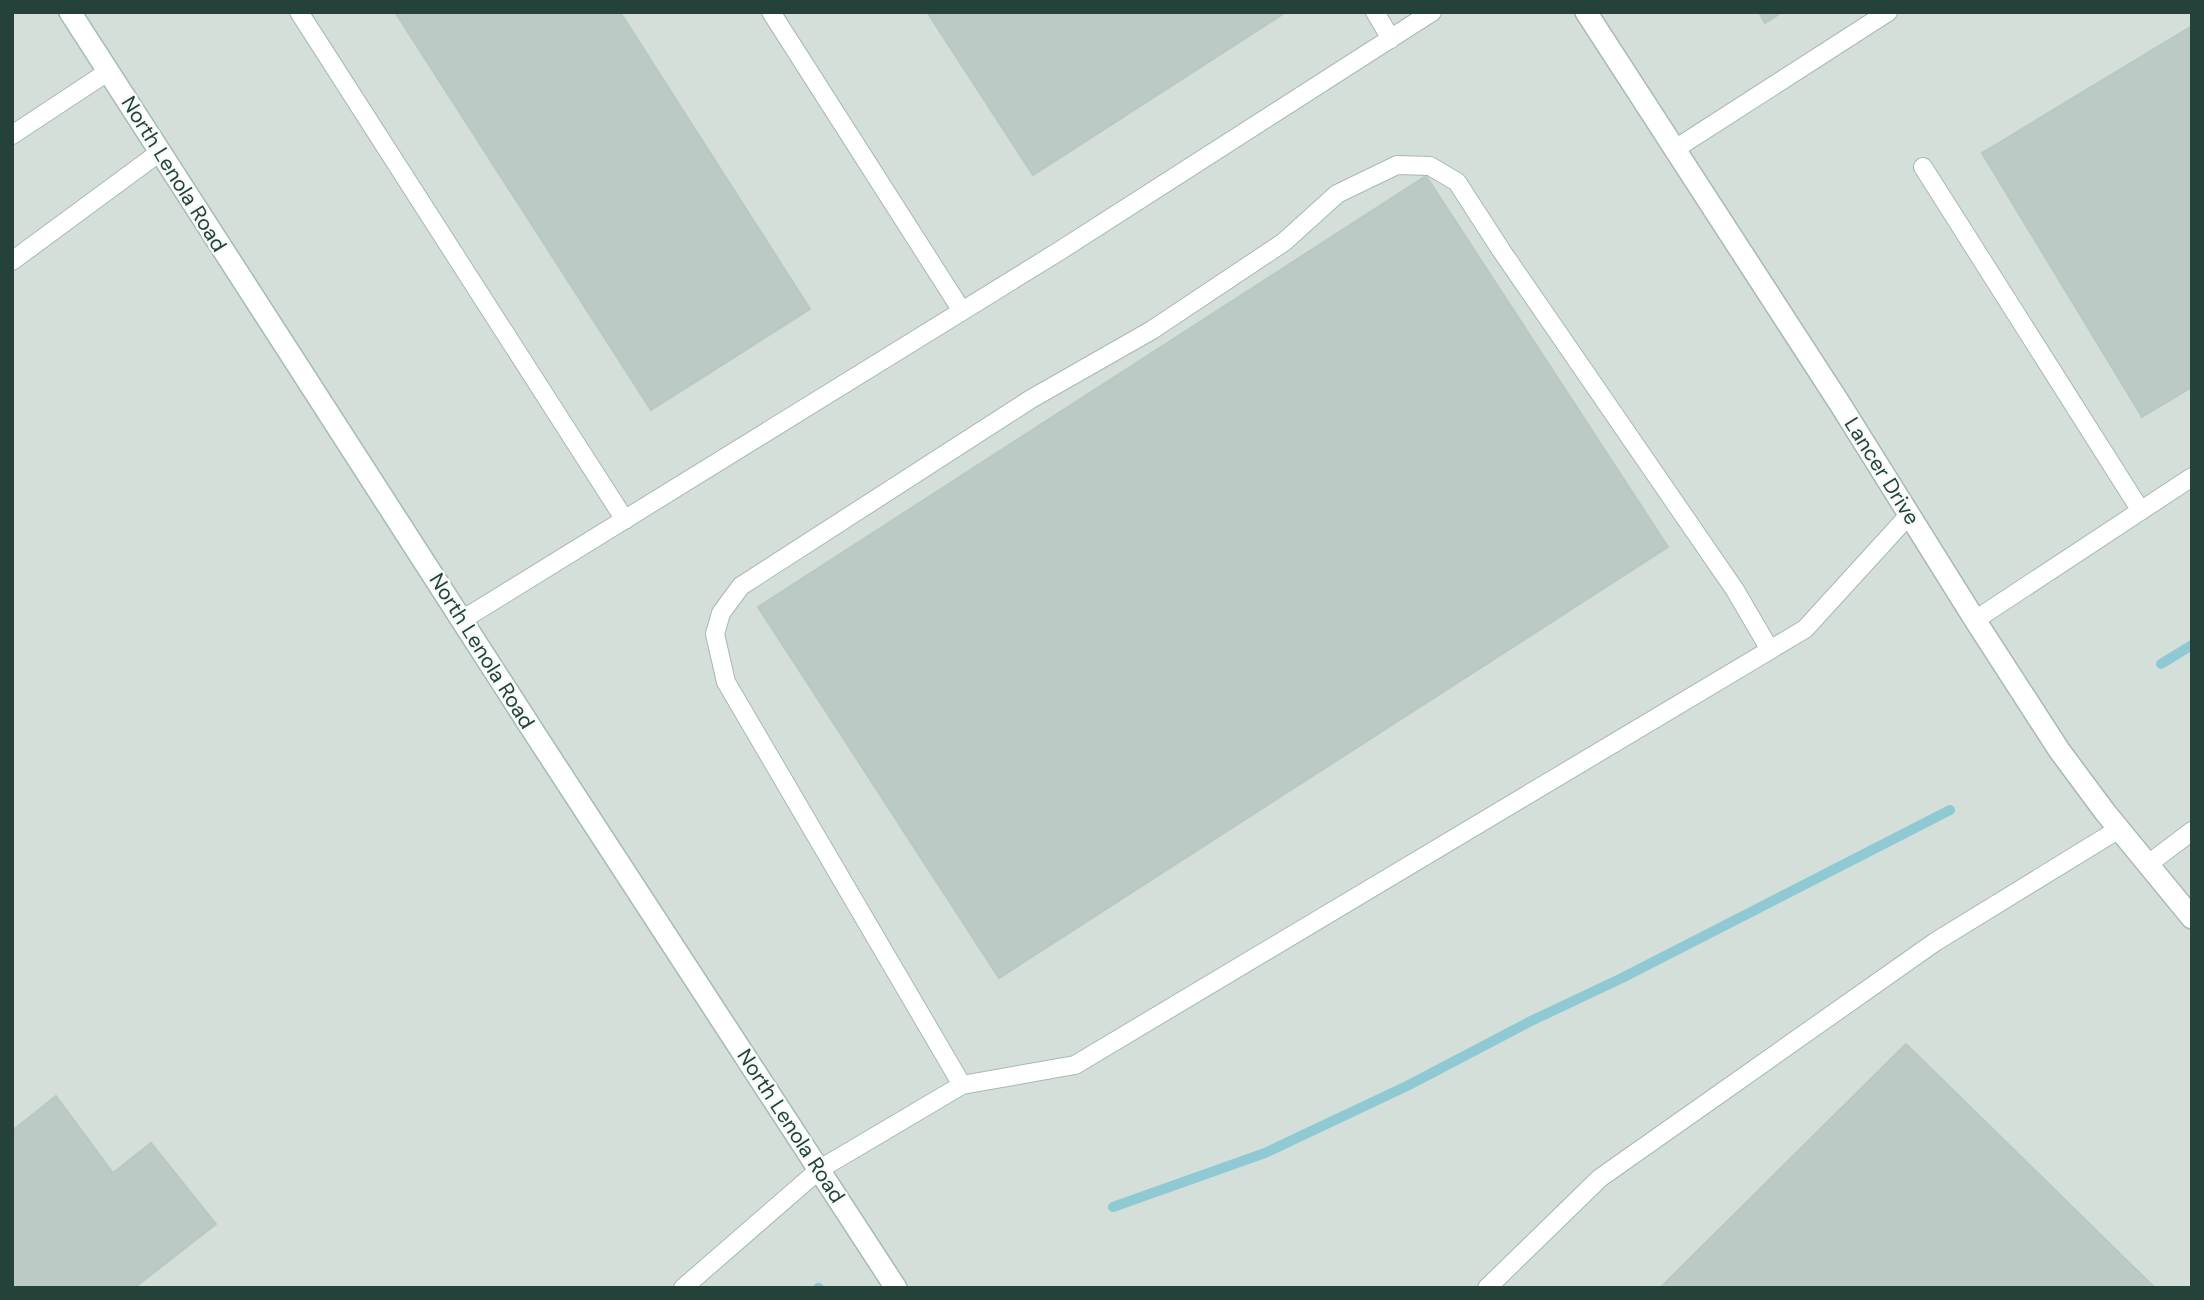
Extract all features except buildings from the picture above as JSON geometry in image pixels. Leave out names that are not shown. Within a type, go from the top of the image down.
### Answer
[{"type":"main road","name":"North Lenola Road","points":[[70,12],[895,1288]]},
{"type":"main road","name":"Lancer Drive","points":[[1587,12],[2059,750],[2119,830],[2192,918]]},
{"type":"lane","points":[[299,12],[625,520]]},
{"type":"lane","points":[[771,12],[962,311]]},
{"type":"lane","points":[[1375,12],[1391,39]]},
{"type":"lane","points":[[462,620],[962,311],[1432,12]]},
{"type":"lane","points":[[1675,149],[1888,12]]},
{"type":"lane","points":[[12,135],[109,71]]},
{"type":"lane","points":[[12,261],[160,152]]},
{"type":"lane","points":[[962,1085],[726,682],[715,634],[721,613],[741,586],[1031,399],[1152,330],[1284,242],[1337,194],[1396,165],[1430,166],[1457,181],[1509,262],[1735,590],[1770,650]]},
{"type":"lane","points":[[1923,167],[2141,510]]},
{"type":"lane","points":[[1975,620],[2192,477]]},
{"type":"lane","points":[[683,1288],[820,1169],[962,1085],[1075,1065],[1805,629],[1909,515]]},
{"type":"lane","points":[[1487,1288],[1601,1178],[1935,942],[2119,830]]},
{"type":"lane","points":[[2147,865],[2192,831]]},
{"type":"shaded area","points":[[12,12],[2192,12],[2192,1288],[12,1288]]},
{"type":"waterway","points":[[2161,664],[2192,645]]},
{"type":"waterway","points":[[1113,1207],[1265,1153],[1409,1085],[1950,810]]}]
